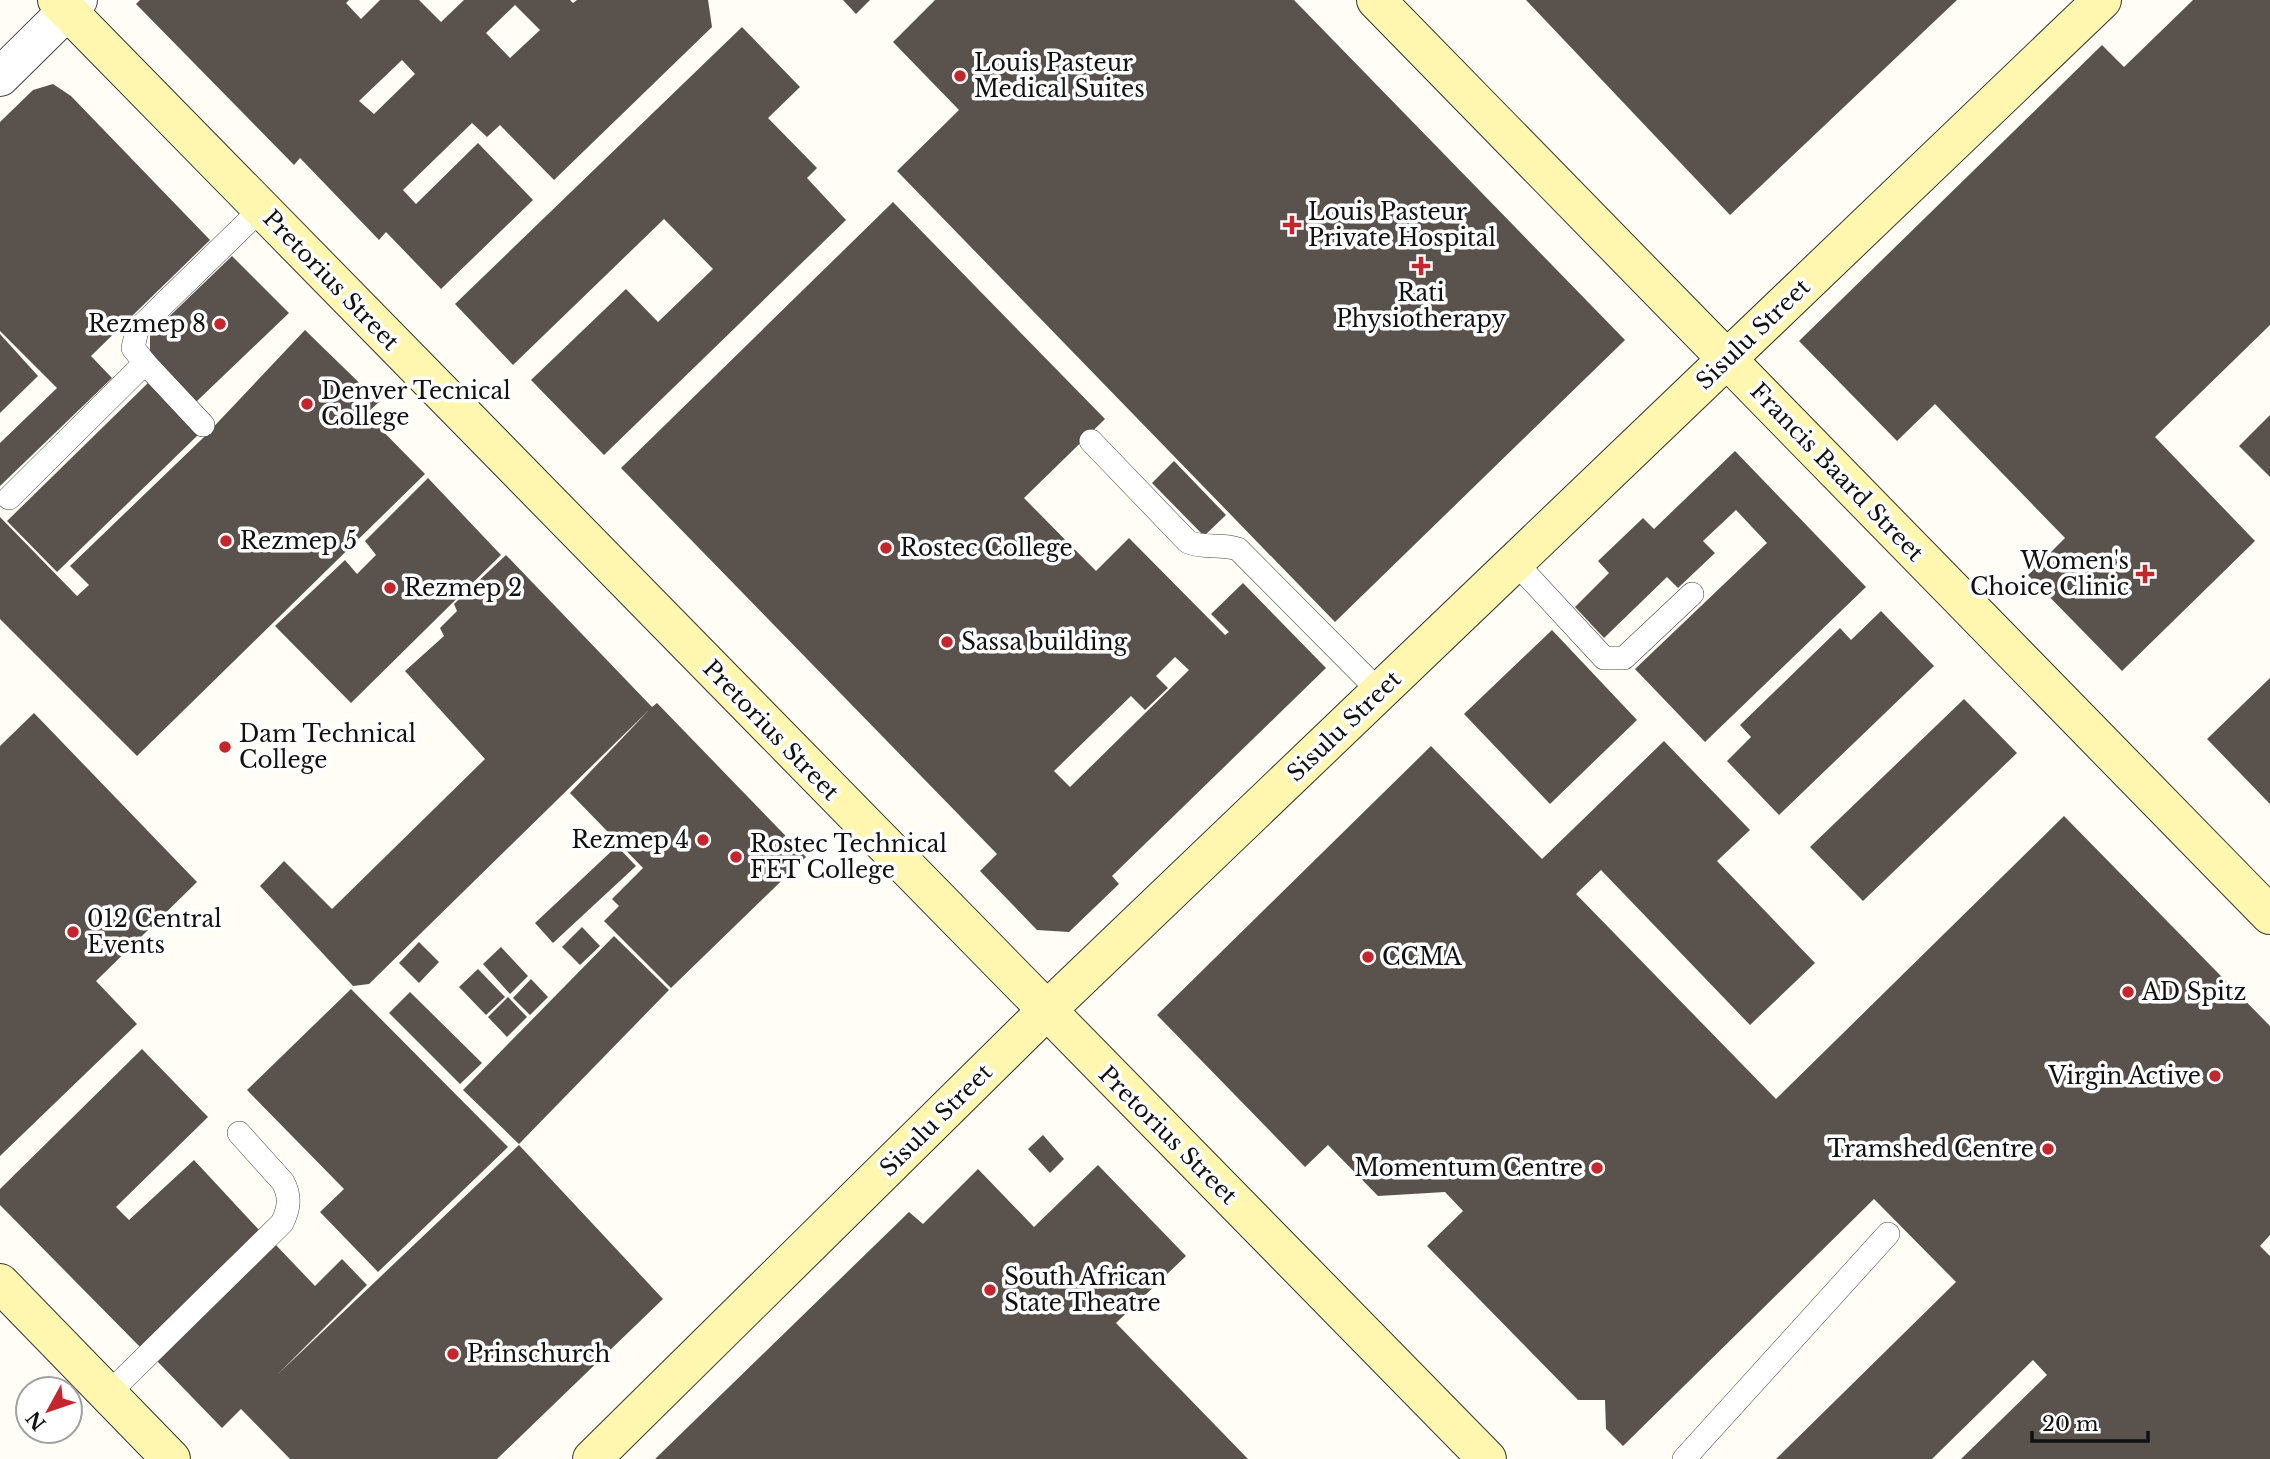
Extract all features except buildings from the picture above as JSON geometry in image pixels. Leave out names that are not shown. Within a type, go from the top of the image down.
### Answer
[{"type":"street","name":"Francis Baard Street","points":[[1376,0],[2270,915]]},
{"type":"street","name":"Sisulu Street","points":[[592,1459],[1046,1011],[2102,0]]},
{"type":"street","points":[[0,77],[68,4]]},
{"type":"street","name":"Pretorius Street","points":[[68,4],[261,209],[1487,1459]]},
{"type":"street","points":[[0,1283],[171,1459]]},
{"type":"lane","points":[[203,425],[133,348],[137,330],[261,209]]},
{"type":"lane","points":[[9,498],[145,363]]},
{"type":"lane","points":[[1091,441],[1188,542],[1199,547],[1226,545],[1238,548],[1380,692]]},
{"type":"lane","points":[[1515,562],[1604,658],[1624,658],[1692,594]]},
{"type":"lane","points":[[108,1394],[282,1223],[288,1212],[288,1192],[283,1182],[239,1133]]},
{"type":"lane","points":[[1684,1459],[1888,1234]]},
{"type":"place","name":"Louis Pasteur Medical Suites","points":[[960,76]]},
{"type":"place","name":"Louis Pasteur Private Hospital","points":[[1292,225]]},
{"type":"place","name":"Rati Physiotherapy","points":[[1421,266]]},
{"type":"place","name":"Rezmep 8","points":[[220,324]]},
{"type":"place","name":"Denver Tecnical College","points":[[307,404]]},
{"type":"place","name":"Rezmep 5","points":[[226,541]]},
{"type":"place","name":"Rostec College","points":[[886,548]]},
{"type":"place","name":"Women's Choice Clinic","points":[[2145,574]]},
{"type":"place","name":"Rezmep 2","points":[[390,588]]},
{"type":"place","name":"Sassa building","points":[[947,642]]},
{"type":"place","name":"Dam Technical College","points":[[225,747]]},
{"type":"place","name":"Rezmep 4","points":[[703,840]]},
{"type":"place","name":"Rostec Technical FET College","points":[[736,857]]},
{"type":"place","name":"012 Central Events","points":[[73,932]]},
{"type":"place","name":"CCMA","points":[[1368,957]]},
{"type":"place","name":"AD Spitz","points":[[2128,992]]},
{"type":"place","name":"Virgin Active","points":[[2215,1076]]},
{"type":"place","name":"Tramshed Centre","points":[[2048,1149]]},
{"type":"place","name":"Momentum Centre","points":[[1597,1168]]},
{"type":"place","name":"South African State Theatre","points":[[990,1290]]},
{"type":"place","name":"Prinschurch","points":[[453,1354]]}]
